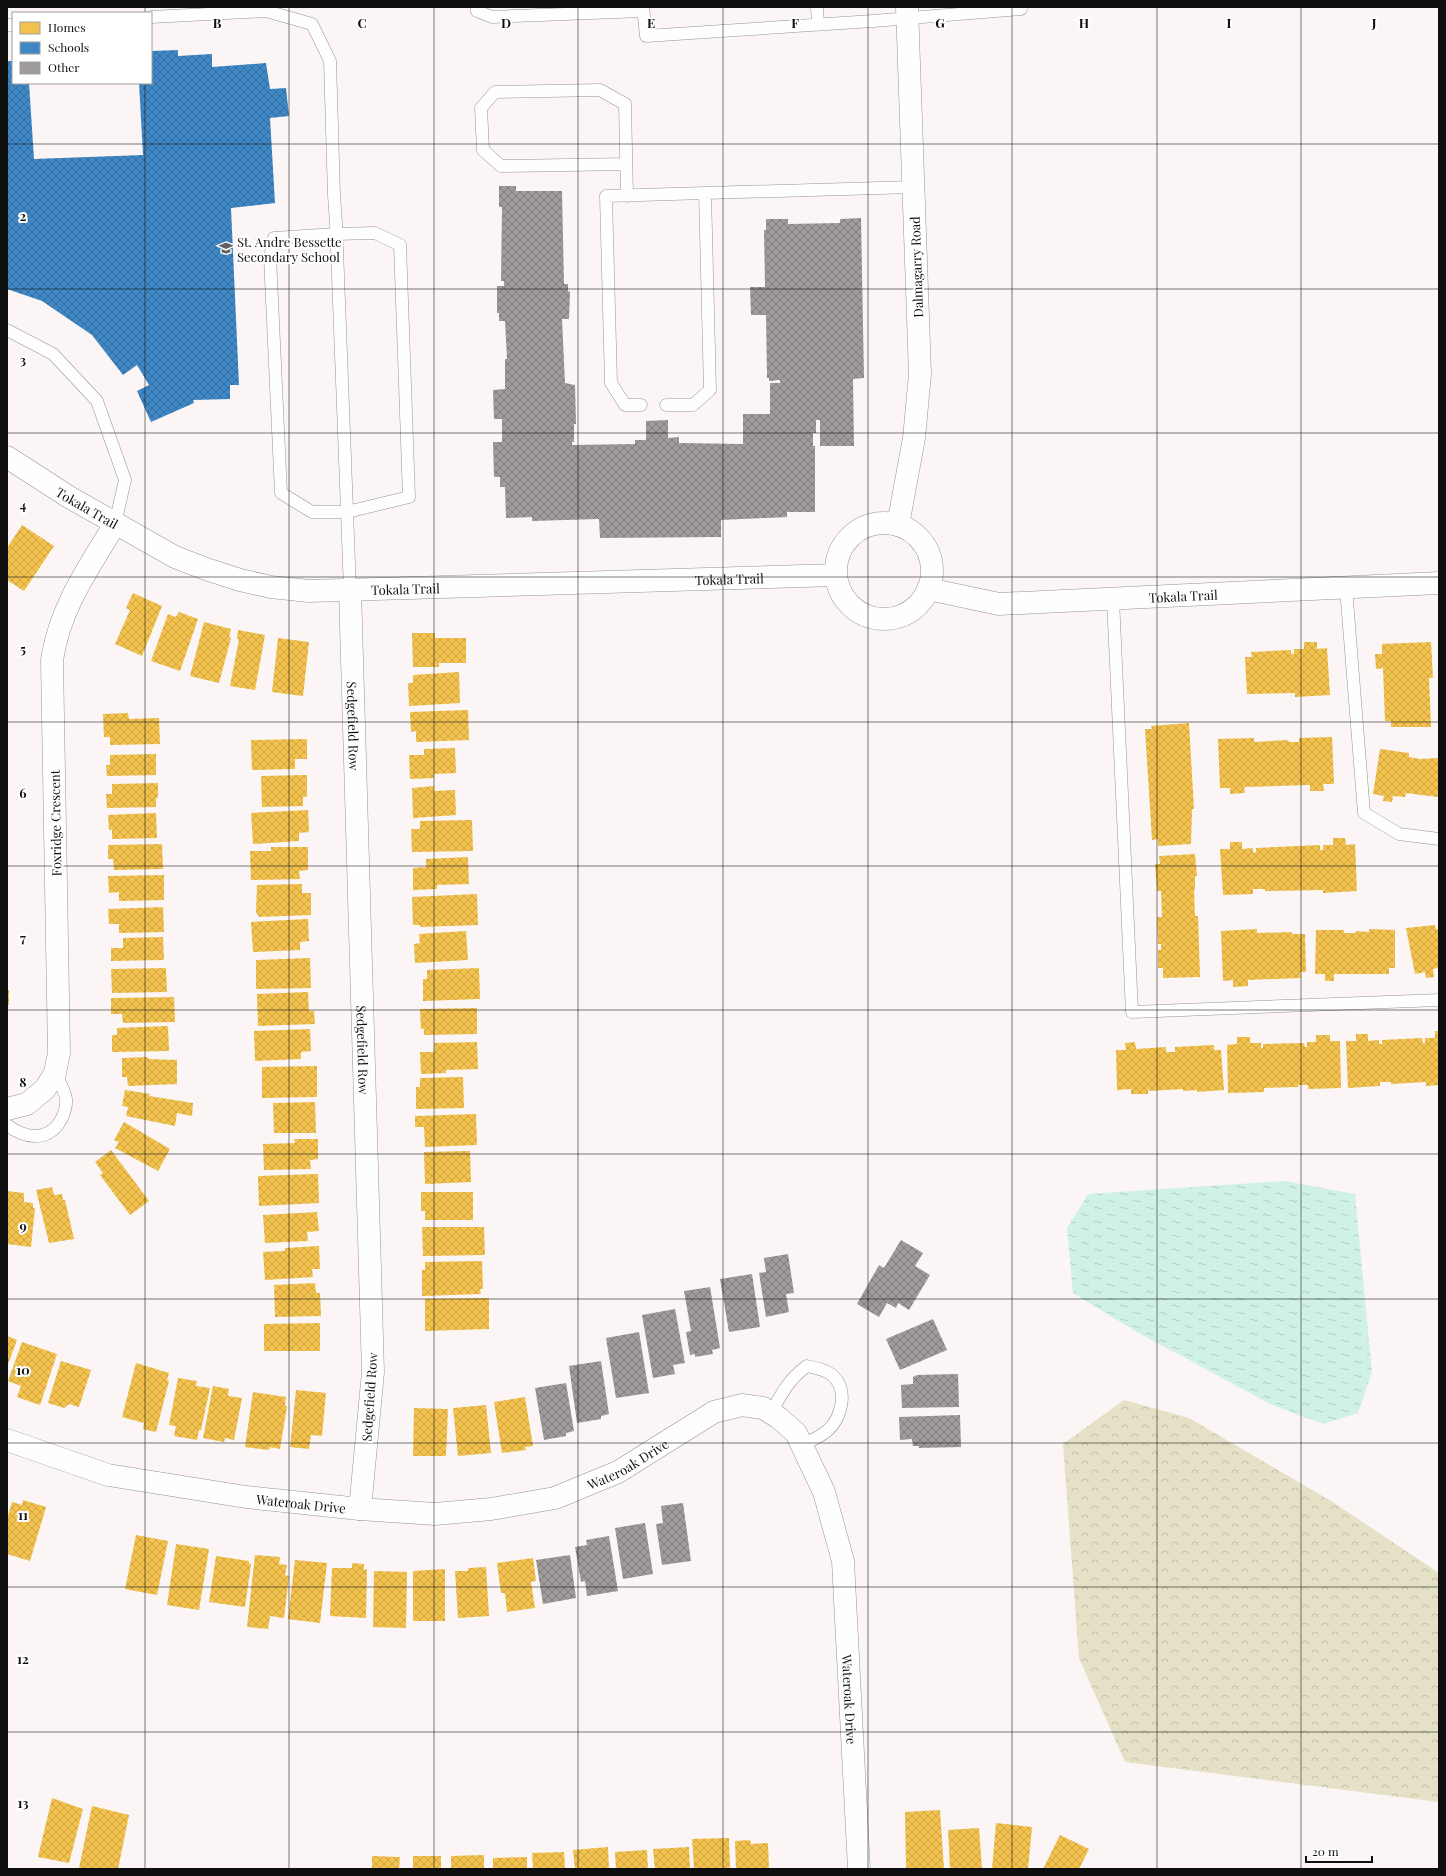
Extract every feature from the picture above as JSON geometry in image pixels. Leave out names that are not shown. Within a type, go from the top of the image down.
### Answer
[{"type":"street","name":"Dalmagarry Road","points":[[898,526],[914,438],[920,374],[907,13]]},
{"type":"street","name":"Tokala Trail","points":[[7,457],[115,524],[175,557],[240,580],[271,586],[309,591],[836,575]]},
{"type":"street","points":[[883,523],[898,526],[913,533],[924,544],[930,558],[932,574],[928,589],[920,603],[908,613],[893,618],[877,618],[862,614],[849,604],[840,590],[836,575],[837,559],[844,545],[854,534],[868,526],[883,523]]},
{"type":"street","name":"Foxridge Crescent","points":[[7,1109],[27,1104],[44,1089],[55,1073],[59,1053],[52,660],[56,638],[63,615],[76,589],[115,524]]},
{"type":"street","name":"Tokala Trail","points":[[928,589],[999,604],[1439,583]]},
{"type":"street","name":"Sedgefield Row","points":[[350,590],[373,1372],[360,1509]]},
{"type":"street","name":"Wateroak Drive","points":[[7,1440],[108,1475],[246,1497],[360,1509],[435,1514],[491,1509],[555,1498],[618,1472],[657,1446],[714,1412],[742,1405],[763,1408],[779,1418],[796,1433],[824,1492],[843,1561],[859,1869]]},
{"type":"lane","points":[[477,7],[477,11],[492,17],[643,9],[646,36],[818,24],[907,13],[1021,9],[1021,7]]},
{"type":"lane","points":[[817,7],[818,24]]},
{"type":"lane","points":[[152,17],[266,10],[312,24],[330,61],[350,590]]},
{"type":"lane","points":[[626,164],[501,166],[483,150],[481,108],[495,92],[600,90],[624,104],[626,164],[627,196]]},
{"type":"lane","points":[[641,405],[625,405],[610,383],[606,196],[913,187]]},
{"type":"lane","points":[[666,406],[692,405],[710,390],[705,193]]},
{"type":"lane","points":[[336,234],[374,234],[400,245],[409,497],[347,512],[312,512],[281,493],[271,265],[274,238],[336,234]]},
{"type":"lane","points":[[7,330],[53,354],[97,401],[126,480],[115,524]]},
{"type":"lane","points":[[1346,588],[1364,813],[1399,834],[1439,839]]},
{"type":"lane","points":[[1113,599],[1132,1012],[1439,1000]]},
{"type":"lane","points":[[7,1126],[15,1131],[29,1136],[43,1136],[55,1129],[64,1116],[66,1099],[55,1073]]},
{"type":"lane","points":[[771,1413],[786,1385],[796,1374],[807,1366],[820,1369],[833,1376],[841,1390],[842,1404],[837,1419],[826,1432],[802,1445]]},
{"type":"green space","points":[[1124,1400],[1189,1418],[1331,1501],[1439,1573],[1439,1802],[1125,1762],[1079,1658],[1063,1444]]},
{"type":"water","points":[[1285,1181],[1355,1194],[1372,1372],[1358,1413],[1323,1424],[1272,1405],[1135,1331],[1073,1293],[1067,1228],[1088,1194]]},
{"type":"building: Homes","points":[[22,525],[54,546],[24,591],[7,580],[7,548]]},
{"type":"building: Homes","points":[[133,593],[162,606],[142,656],[115,644],[130,610],[126,608]]},
{"type":"building: Homes","points":[[179,612],[198,619],[180,671],[151,661],[168,614],[176,617]]},
{"type":"building: Homes","points":[[204,622],[231,629],[229,637],[231,638],[219,683],[190,676]]},
{"type":"building: Homes","points":[[238,630],[265,635],[255,690],[230,686],[239,639],[237,639]]},
{"type":"building: Homes","points":[[412,633],[435,633],[435,638],[466,638],[466,663],[439,663],[439,667],[413,667]]},
{"type":"building: Homes","points":[[278,638],[309,642],[303,696],[272,692]]},
{"type":"building: Homes","points":[[1304,642],[1317,642],[1317,649],[1327,648],[1330,695],[1295,697],[1295,693],[1247,694],[1245,657],[1252,657],[1251,652],[1291,650],[1291,654],[1294,654],[1294,649],[1304,649]]},
{"type":"building: Homes","points":[[1431,642],[1433,678],[1429,678],[1431,727],[1391,727],[1391,721],[1385,721],[1383,668],[1376,669],[1375,654],[1382,654],[1382,644]]},
{"type":"building: Homes","points":[[459,672],[460,703],[409,706],[408,683],[413,683],[413,675]]},
{"type":"building: Homes","points":[[468,710],[469,740],[416,742],[416,731],[411,732],[410,712]]},
{"type":"building: Homes","points":[[128,713],[129,719],[159,718],[160,744],[110,745],[110,737],[104,737],[103,714]]},
{"type":"building: Homes","points":[[1189,723],[1194,809],[1192,809],[1191,844],[1158,846],[1158,839],[1152,840],[1145,729],[1152,729],[1151,726]]},
{"type":"building: Homes","points":[[1332,737],[1334,784],[1323,784],[1324,791],[1310,791],[1310,785],[1244,787],[1245,793],[1230,794],[1230,788],[1220,788],[1218,739],[1254,738],[1254,742],[1288,740],[1289,742],[1299,742],[1299,738]]},
{"type":"building: Homes","points":[[307,739],[307,759],[295,759],[295,769],[252,770],[251,740]]},
{"type":"building: Homes","points":[[455,748],[456,773],[434,774],[434,778],[410,779],[409,755],[424,755],[424,749]]},
{"type":"building: Homes","points":[[1380,749],[1409,753],[1409,757],[1420,759],[1439,758],[1439,794],[1437,797],[1406,793],[1405,797],[1393,796],[1392,802],[1383,801],[1384,796],[1373,794]]},
{"type":"building: Homes","points":[[156,754],[156,775],[107,776],[106,765],[110,765],[110,755]]},
{"type":"building: Homes","points":[[307,775],[307,797],[303,797],[303,806],[262,807],[261,776]]},
{"type":"building: Homes","points":[[158,783],[156,807],[107,808],[106,794],[112,794],[112,784]]},
{"type":"building: Homes","points":[[434,786],[434,791],[455,790],[456,815],[413,818],[412,788]]},
{"type":"building: Homes","points":[[308,810],[309,832],[299,833],[299,841],[253,844],[251,813]]},
{"type":"building: Homes","points":[[156,813],[157,838],[112,839],[112,830],[109,830],[108,815]]},
{"type":"building: Homes","points":[[472,820],[473,851],[412,852],[411,829],[420,829],[420,821]]},
{"type":"building: Homes","points":[[1333,838],[1345,838],[1346,845],[1355,844],[1357,891],[1323,893],[1323,890],[1265,891],[1265,889],[1253,889],[1253,894],[1223,895],[1220,849],[1230,849],[1230,842],[1242,842],[1242,849],[1253,848],[1253,853],[1256,852],[1256,848],[1320,845],[1320,850],[1323,850],[1323,845],[1333,845]]},
{"type":"building: Homes","points":[[162,844],[163,869],[114,870],[113,859],[108,859],[108,845]]},
{"type":"building: Homes","points":[[271,847],[308,847],[308,870],[299,871],[300,879],[251,880],[250,851],[271,851]]},
{"type":"building: Homes","points":[[1195,854],[1197,876],[1195,876],[1194,890],[1195,916],[1198,916],[1200,977],[1163,978],[1163,968],[1158,968],[1158,950],[1161,950],[1161,944],[1158,944],[1157,917],[1162,917],[1161,891],[1157,891],[1155,864],[1160,864],[1159,856]]},
{"type":"building: Homes","points":[[468,857],[469,884],[437,885],[437,889],[413,890],[413,868],[426,867],[426,859]]},
{"type":"building: Homes","points":[[164,875],[164,900],[119,901],[119,892],[109,893],[108,876]]},
{"type":"building: Homes","points":[[302,884],[302,893],[311,893],[311,915],[259,917],[256,912],[257,885]]},
{"type":"building: Homes","points":[[477,894],[478,925],[420,927],[420,925],[413,925],[412,897]]},
{"type":"building: Homes","points":[[163,907],[164,932],[119,933],[119,924],[109,924],[108,909]]},
{"type":"building: Homes","points":[[308,919],[309,941],[300,942],[300,950],[253,952],[251,922]]},
{"type":"building: Homes","points":[[1435,925],[1436,929],[1439,929],[1439,968],[1433,969],[1434,977],[1426,978],[1425,972],[1415,974],[1406,928]]},
{"type":"building: Homes","points":[[1257,929],[1257,933],[1292,932],[1292,934],[1305,934],[1306,972],[1300,972],[1301,978],[1248,980],[1248,986],[1233,987],[1233,980],[1223,981],[1221,931]]},
{"type":"building: Homes","points":[[1369,929],[1395,930],[1395,968],[1389,968],[1389,974],[1334,974],[1334,981],[1325,981],[1325,974],[1315,974],[1316,930],[1344,930],[1344,933],[1356,933],[1356,931],[1369,932]]},
{"type":"building: Homes","points":[[466,931],[468,960],[415,963],[414,944],[420,943],[419,934]]},
{"type":"building: Homes","points":[[163,937],[164,960],[111,961],[111,948],[123,948],[123,938]]},
{"type":"building: Homes","points":[[310,958],[311,988],[256,989],[256,960]]},
{"type":"building: Homes","points":[[166,968],[167,992],[112,993],[111,969]]},
{"type":"building: Homes","points":[[479,968],[480,999],[423,1001],[423,979],[427,979],[427,970]]},
{"type":"building: Homes","points":[[7,990],[9,990],[9,1005],[7,1005]]},
{"type":"building: Homes","points":[[308,992],[309,1011],[314,1011],[315,1024],[258,1026],[257,994]]},
{"type":"building: Homes","points":[[174,997],[175,1022],[123,1023],[122,1014],[111,1014],[111,998]]},
{"type":"building: Homes","points":[[477,1008],[477,1034],[424,1035],[424,1029],[421,1029],[420,1009]]},
{"type":"building: Homes","points":[[168,1026],[169,1051],[112,1052],[112,1035],[117,1035],[117,1028]]},
{"type":"building: Homes","points":[[310,1029],[311,1051],[301,1052],[301,1059],[255,1061],[254,1031]]},
{"type":"building: Homes","points":[[1435,1031],[1439,1031],[1439,1085],[1426,1086],[1426,1082],[1391,1084],[1391,1082],[1380,1082],[1380,1086],[1348,1088],[1346,1041],[1356,1041],[1356,1034],[1368,1034],[1368,1041],[1379,1040],[1379,1044],[1382,1044],[1382,1040],[1422,1038],[1423,1043],[1425,1043],[1425,1038],[1435,1038]]},
{"type":"building: Homes","points":[[1316,1035],[1330,1035],[1330,1041],[1340,1041],[1341,1088],[1308,1089],[1308,1085],[1298,1085],[1298,1087],[1264,1088],[1264,1092],[1228,1093],[1227,1045],[1237,1044],[1237,1037],[1250,1037],[1250,1043],[1261,1043],[1261,1048],[1263,1048],[1263,1044],[1304,1043],[1305,1047],[1307,1047],[1307,1042],[1316,1042]]},
{"type":"building: Homes","points":[[477,1042],[478,1069],[446,1070],[446,1073],[421,1074],[420,1052],[434,1052],[434,1043]]},
{"type":"building: Homes","points":[[1135,1042],[1136,1049],[1166,1047],[1166,1052],[1175,1052],[1175,1047],[1214,1045],[1214,1050],[1221,1050],[1224,1090],[1197,1092],[1197,1090],[1183,1091],[1183,1089],[1150,1091],[1148,1089],[1148,1094],[1131,1094],[1131,1089],[1117,1090],[1116,1050],[1126,1050],[1125,1043]]},
{"type":"building: Homes","points":[[147,1057],[149,1059],[177,1060],[177,1084],[128,1086],[127,1077],[122,1077],[122,1058]]},
{"type":"building: Homes","points":[[317,1066],[317,1097],[262,1098],[262,1067]]},
{"type":"building: Homes","points":[[463,1077],[464,1108],[416,1109],[416,1087],[420,1087],[420,1078]]},
{"type":"building: Homes","points":[[125,1090],[150,1094],[149,1096],[193,1103],[192,1116],[177,1113],[175,1126],[126,1116],[128,1107],[122,1106]]},
{"type":"building: Homes","points":[[315,1102],[316,1133],[274,1133],[273,1103]]},
{"type":"building: Homes","points":[[476,1114],[477,1145],[425,1147],[424,1127],[415,1127],[415,1116]]},
{"type":"building: Homes","points":[[124,1122],[170,1149],[158,1171],[115,1148],[119,1142],[114,1140]]},
{"type":"building: Homes","points":[[294,1139],[318,1139],[318,1159],[310,1160],[311,1169],[264,1170],[263,1144],[295,1143]]},
{"type":"building: Homes","points":[[111,1150],[149,1201],[130,1215],[100,1175],[103,1173],[95,1162]]},
{"type":"building: Homes","points":[[470,1151],[471,1182],[425,1184],[424,1152]]},
{"type":"building: Homes","points":[[318,1174],[319,1203],[259,1206],[258,1176]]},
{"type":"building: Homes","points":[[52,1187],[54,1195],[62,1194],[63,1200],[65,1200],[74,1239],[49,1243],[36,1190]]},
{"type":"building: Homes","points":[[7,1191],[24,1193],[24,1202],[33,1203],[33,1208],[35,1208],[31,1247],[7,1244]]},
{"type":"building: Homes","points":[[421,1192],[473,1192],[473,1220],[425,1220],[425,1211],[421,1211]]},
{"type":"building: Homes","points":[[317,1212],[319,1231],[307,1232],[308,1241],[265,1243],[263,1215]]},
{"type":"building: Homes","points":[[422,1227],[484,1227],[485,1255],[423,1256]]},
{"type":"building: Homes","points":[[319,1246],[320,1269],[312,1269],[313,1277],[265,1280],[263,1252],[285,1251],[285,1248]]},
{"type":"building: Homes","points":[[482,1261],[483,1289],[480,1289],[481,1294],[422,1296],[422,1270],[425,1270],[425,1262]]},
{"type":"building: Homes","points":[[315,1283],[316,1293],[320,1293],[321,1316],[275,1317],[274,1285]]},
{"type":"building: Homes","points":[[489,1298],[489,1329],[425,1331],[425,1299]]},
{"type":"building: Homes","points":[[320,1323],[320,1351],[264,1351],[264,1324]]},
{"type":"building: Homes","points":[[7,1336],[17,1340],[7,1367]]},
{"type":"building: Homes","points":[[22,1342],[57,1354],[40,1405],[17,1397],[21,1386],[8,1381]]},
{"type":"building: Homes","points":[[61,1361],[91,1370],[79,1407],[69,1404],[64,1408],[48,1403]]},
{"type":"building: Homes","points":[[136,1363],[169,1373],[167,1380],[169,1381],[156,1432],[143,1429],[144,1423],[122,1417]]},
{"type":"building: Homes","points":[[178,1378],[197,1381],[196,1386],[210,1388],[201,1430],[199,1430],[197,1440],[174,1436],[176,1426],[169,1425]]},
{"type":"building: Homes","points":[[213,1386],[229,1389],[228,1396],[242,1398],[234,1440],[225,1438],[224,1442],[203,1438]]},
{"type":"building: Homes","points":[[296,1390],[326,1393],[322,1436],[311,1435],[309,1449],[290,1447]]},
{"type":"building: Homes","points":[[253,1392],[286,1397],[285,1406],[287,1406],[280,1449],[270,1447],[269,1450],[245,1447]]},
{"type":"building: Homes","points":[[525,1397],[533,1446],[525,1447],[526,1450],[502,1453],[494,1402]]},
{"type":"building: Homes","points":[[486,1405],[491,1453],[458,1456],[453,1408]]},
{"type":"building: Homes","points":[[414,1408],[448,1409],[446,1456],[413,1456]]},
{"type":"building: Homes","points":[[23,1500],[46,1507],[30,1561],[7,1554],[7,1519],[12,1502],[22,1505]]},
{"type":"building: Homes","points":[[136,1535],[168,1541],[157,1595],[125,1589]]},
{"type":"building: Homes","points":[[176,1544],[209,1549],[199,1610],[167,1605]]},
{"type":"building: Homes","points":[[255,1555],[280,1557],[279,1564],[287,1565],[285,1575],[289,1576],[284,1618],[270,1616],[268,1629],[247,1627]]},
{"type":"building: Homes","points":[[216,1556],[249,1561],[251,1564],[245,1607],[209,1602]]},
{"type":"building: Homes","points":[[533,1558],[536,1581],[531,1582],[535,1608],[507,1612],[505,1593],[501,1593],[497,1563]]},
{"type":"building: Homes","points":[[295,1560],[327,1563],[320,1623],[288,1619]]},
{"type":"building: Homes","points":[[352,1563],[364,1564],[364,1570],[367,1569],[366,1618],[330,1616],[332,1568],[352,1568]]},
{"type":"building: Homes","points":[[486,1567],[489,1616],[458,1618],[455,1571],[468,1571],[468,1568]]},
{"type":"building: Homes","points":[[445,1569],[445,1621],[413,1621],[413,1571]]},
{"type":"building: Homes","points":[[374,1571],[407,1572],[406,1628],[373,1627]]},
{"type":"building: Homes","points":[[52,1798],[83,1809],[69,1863],[38,1857]]},
{"type":"building: Homes","points":[[92,1806],[129,1815],[118,1869],[79,1868]]},
{"type":"building: Homes","points":[[940,1810],[944,1869],[906,1869],[905,1812]]},
{"type":"building: Homes","points":[[996,1823],[1032,1827],[1028,1869],[992,1869]]},
{"type":"building: Homes","points":[[979,1828],[982,1869],[950,1869],[948,1830]]},
{"type":"building: Homes","points":[[1060,1835],[1089,1849],[1079,1869],[1043,1869]]},
{"type":"building: Homes","points":[[729,1838],[730,1869],[694,1869],[692,1839]]},
{"type":"building: Homes","points":[[750,1840],[751,1844],[768,1843],[769,1869],[736,1869],[735,1841]]},
{"type":"building: Homes","points":[[608,1847],[609,1869],[575,1869],[573,1850]]},
{"type":"building: Homes","points":[[689,1847],[690,1869],[655,1869],[653,1849]]},
{"type":"building: Homes","points":[[647,1850],[648,1869],[616,1869],[615,1852]]},
{"type":"building: Homes","points":[[564,1852],[565,1869],[533,1869],[532,1853]]},
{"type":"building: Homes","points":[[484,1855],[484,1869],[451,1869],[451,1856]]},
{"type":"building: Homes","points":[[372,1856],[400,1857],[399,1869],[372,1869]]},
{"type":"building: Homes","points":[[413,1856],[441,1856],[441,1869],[413,1869]]},
{"type":"building: Homes","points":[[527,1857],[527,1869],[493,1869],[493,1858]]},
{"type":"building: Schools","points":[[178,50],[178,56],[212,54],[212,67],[266,63],[270,89],[286,88],[289,116],[270,118],[275,203],[231,208],[239,385],[230,385],[230,399],[193,400],[194,403],[151,422],[137,391],[149,385],[137,365],[123,375],[92,335],[42,301],[7,289],[7,61],[12,61],[12,84],[29,84],[34,159],[143,155],[139,84],[152,84],[152,51]]},
{"type":"building: Other","points":[[499,186],[516,186],[516,191],[562,191],[564,284],[568,284],[568,292],[570,291],[569,319],[562,319],[565,383],[575,385],[576,424],[574,424],[574,442],[572,442],[572,445],[635,444],[635,440],[646,440],[646,421],[668,420],[668,438],[679,437],[679,443],[743,444],[743,414],[770,414],[770,383],[780,383],[780,380],[769,381],[769,378],[767,378],[766,315],[751,315],[750,287],[765,287],[764,230],[766,230],[766,219],[788,219],[788,224],[840,223],[840,219],[861,218],[864,378],[853,379],[854,446],[820,446],[820,420],[816,420],[816,433],[813,433],[813,446],[815,446],[815,512],[787,512],[787,517],[721,520],[721,537],[600,538],[599,519],[532,521],[532,517],[506,518],[505,487],[500,487],[500,477],[494,477],[493,442],[502,442],[502,419],[494,419],[493,390],[505,389],[505,359],[507,359],[505,321],[499,321],[499,313],[497,313],[497,286],[504,286],[504,281],[501,281],[502,207],[499,207]]},
{"type":"building: Other","points":[[901,1240],[923,1253],[915,1266],[930,1275],[909,1310],[898,1303],[896,1308],[887,1303],[879,1317],[857,1304],[879,1265],[884,1268]]},
{"type":"building: Other","points":[[788,1254],[794,1293],[786,1294],[789,1312],[766,1317],[759,1273],[766,1272],[764,1258]]},
{"type":"building: Other","points":[[752,1274],[760,1327],[729,1332],[720,1279]]},
{"type":"building: Other","points":[[710,1287],[720,1348],[712,1350],[713,1354],[695,1357],[695,1354],[690,1355],[686,1332],[691,1331],[684,1291]]},
{"type":"building: Other","points":[[675,1309],[685,1363],[673,1365],[675,1374],[653,1378],[642,1315]]},
{"type":"building: Other","points":[[933,1319],[947,1350],[900,1370],[886,1339]]},
{"type":"building: Other","points":[[639,1332],[649,1393],[616,1398],[606,1338]]},
{"type":"building: Other","points":[[601,1361],[609,1414],[601,1416],[601,1419],[577,1423],[569,1366]]},
{"type":"building: Other","points":[[958,1374],[959,1407],[902,1408],[901,1385],[913,1384],[913,1377],[917,1375]]},
{"type":"building: Other","points":[[566,1383],[574,1431],[566,1433],[566,1436],[544,1440],[535,1388]]},
{"type":"building: Other","points":[[960,1415],[961,1447],[919,1448],[919,1446],[913,1446],[912,1439],[900,1440],[899,1417]]},
{"type":"building: Other","points":[[683,1503],[691,1561],[662,1565],[656,1524],[663,1523],[661,1506]]},
{"type":"building: Other","points":[[645,1523],[653,1574],[623,1579],[615,1528]]},
{"type":"building: Other","points":[[609,1536],[618,1591],[587,1596],[585,1581],[581,1582],[575,1547],[587,1545],[586,1540]]},
{"type":"building: Other","points":[[570,1555],[576,1598],[543,1604],[536,1560]]},
{"type":"place","name":"St. Andre Bessette Secondary School","points":[[226,248]]}]
